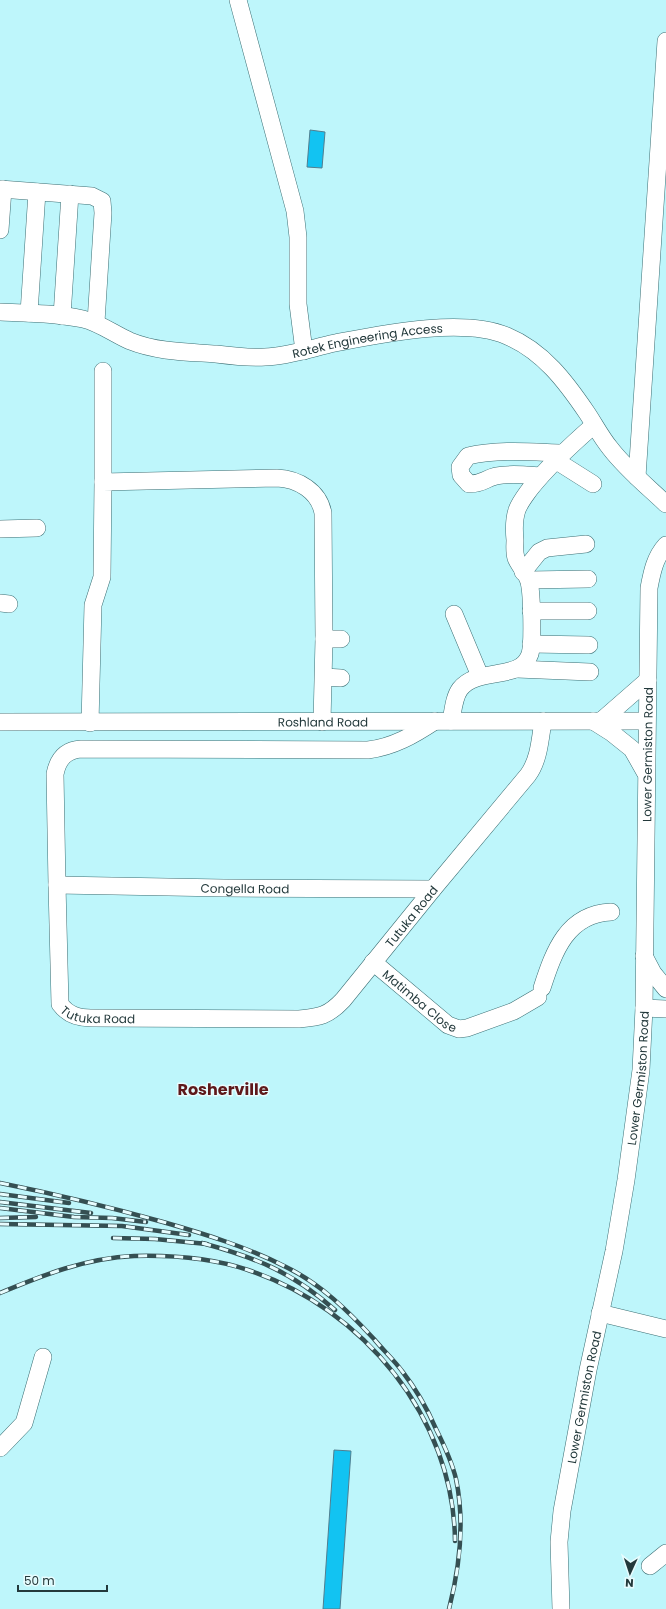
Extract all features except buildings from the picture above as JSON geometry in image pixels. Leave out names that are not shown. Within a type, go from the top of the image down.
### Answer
[{"type":"street","points":[[238,0],[295,211],[298,237],[298,304],[304,351]]},
{"type":"street","points":[[651,486],[666,41]]},
{"type":"street","points":[[0,230],[1,189],[98,197],[102,200],[104,206],[96,322]]},
{"type":"street","points":[[29,313],[37,192]]},
{"type":"street","points":[[62,316],[70,194]]},
{"type":"street","name":"Rotek Engineering Access","points":[[0,312],[62,316],[96,322],[131,341],[151,347],[178,351],[264,357],[304,351],[336,343],[395,332],[472,327],[488,330],[507,336],[522,344],[549,363],[587,413],[608,447],[651,486],[666,504]]},
{"type":"street","points":[[90,722],[94,605],[102,577],[103,371]]},
{"type":"street","points":[[517,669],[526,663],[530,654],[531,595],[526,576],[516,557],[514,529],[516,511],[520,502],[540,476],[594,425]]},
{"type":"street","points":[[540,476],[508,474],[495,476],[479,484],[469,484],[461,475],[460,467],[468,456],[483,452],[499,451],[559,457],[593,484]]},
{"type":"street","points":[[483,452],[501,475]]},
{"type":"street","points":[[103,482],[285,478],[300,483],[317,498],[322,506],[323,513],[318,619],[333,639],[324,677],[322,722]]},
{"type":"street","points":[[0,529],[37,528]]},
{"type":"street","points":[[526,576],[540,552],[547,548],[586,544]]},
{"type":"street","name":"Lower Germiston Road","points":[[561,1609],[559,1542],[562,1511],[569,1465],[614,1251],[626,1180],[641,1070],[644,1008],[646,721],[649,588],[654,564],[657,557],[666,545]]},
{"type":"street","points":[[526,576],[588,579]]},
{"type":"street","points":[[531,611],[588,611]]},
{"type":"street","points":[[454,614],[480,676]]},
{"type":"street","points":[[531,644],[589,645]]},
{"type":"street","points":[[443,721],[460,690],[469,681],[480,676],[517,669],[590,672]]},
{"type":"street","points":[[324,677],[340,678]]},
{"type":"street","points":[[646,774],[632,749],[597,721],[648,680]]},
{"type":"street","name":"Tutuka Road","points":[[443,721],[398,742],[381,748],[368,750],[74,750],[63,757],[57,764],[55,774],[60,1004],[65,1010],[82,1018],[299,1019],[319,1018],[327,1014],[335,1009],[533,768],[538,752],[543,721]]},
{"type":"street","name":"Roshland Road","points":[[0,722],[646,721]]},
{"type":"street","name":"Congella Road","points":[[57,885],[224,888],[433,888]]},
{"type":"street","name":"Matimba Close","points":[[373,962],[448,1025],[455,1028],[467,1028],[514,1011],[540,993],[556,952],[563,938],[572,927],[584,918],[598,913],[611,912]]},
{"type":"street","points":[[644,956],[653,973],[666,989]]},
{"type":"street","points":[[644,1008],[666,1009]]},
{"type":"street","points":[[600,1313],[666,1329]]},
{"type":"street","points":[[0,1448],[24,1423],[43,1357]]},
{"type":"street","points":[[650,1566],[666,1553]]},
{"type":"railway","points":[[0,1183],[122,1211],[226,1242],[256,1253],[299,1274],[311,1281],[344,1308],[392,1359],[412,1385],[429,1414],[445,1447],[452,1466],[459,1495],[461,1528],[456,1577],[449,1609]]},
{"type":"railway","points":[[0,1194],[69,1203]]},
{"type":"railway","points":[[0,1202],[91,1213]]},
{"type":"railway","points":[[0,1208],[74,1217],[112,1218],[146,1222]]},
{"type":"railway","points":[[0,1218],[36,1217]]},
{"type":"railway","points":[[0,1224],[122,1226],[189,1235]]},
{"type":"railway","points":[[113,1238],[155,1239],[207,1244]]},
{"type":"railway","points":[[202,1243],[240,1254],[289,1276],[335,1310]]},
{"type":"railway","points":[[0,1293],[65,1268],[116,1257],[134,1256],[163,1256],[206,1260],[248,1270],[290,1288],[329,1311],[364,1340],[394,1374],[419,1411],[438,1452],[451,1496],[455,1541]]},
{"type":"district","name":"Rosherville","points":[[223,1089]]}]
